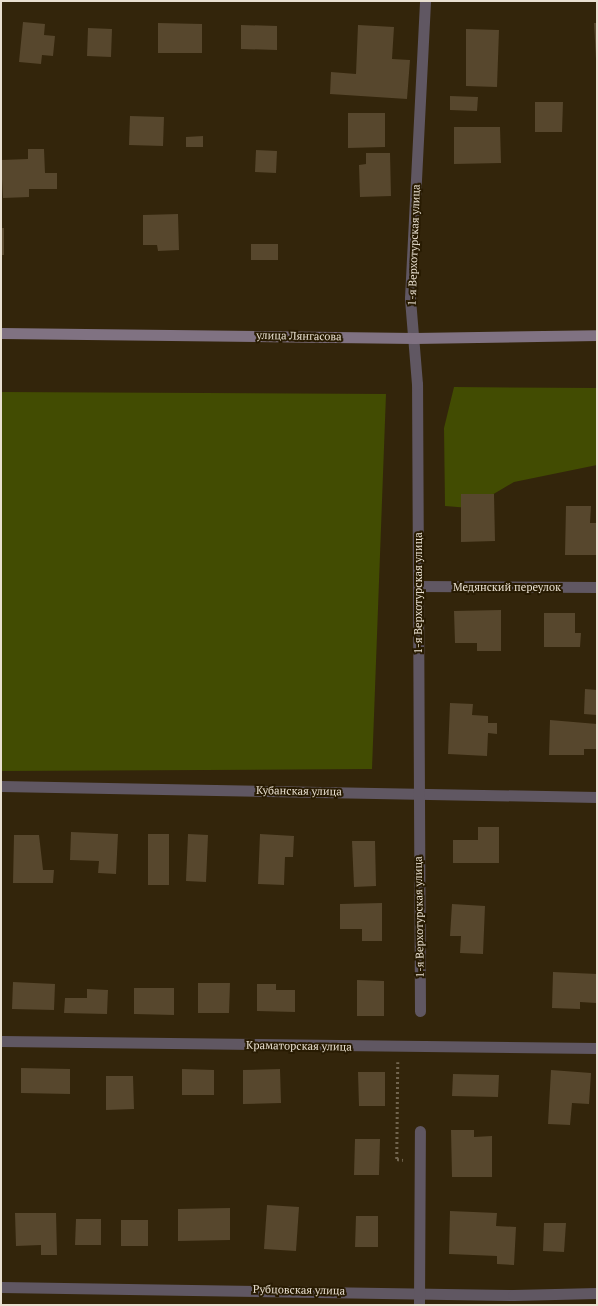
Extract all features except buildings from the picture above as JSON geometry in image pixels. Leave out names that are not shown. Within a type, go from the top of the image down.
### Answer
[{"type":"main road","name":"улица Лянгасова","points":[[1,332],[414,338],[597,335]]},
{"type":"street","name":"1-я Верхотурская улица","points":[[420,1012],[417,794],[418,586],[414,338],[410,298],[425,1]]},
{"type":"street","name":"Медянский переулок","points":[[418,586],[597,588]]},
{"type":"street","name":"Кубанская улица","points":[[1,786],[597,797]]},
{"type":"street","name":"Краматорская улица","points":[[1,1042],[597,1048]]},
{"type":"street","points":[[419,1305],[417,1164],[420,1131]]},
{"type":"street","name":"Рубцовская улица","points":[[1,1287],[419,1291],[513,1295],[597,1293]]},
{"type":"path","points":[[398,1047],[397,1158],[417,1164]]},
{"type":"green space","points":[[454,387],[597,388],[597,465],[514,482],[470,508],[445,506],[444,428]]},
{"type":"green space","points":[[1,392],[386,394],[372,769],[1,771]]}]
